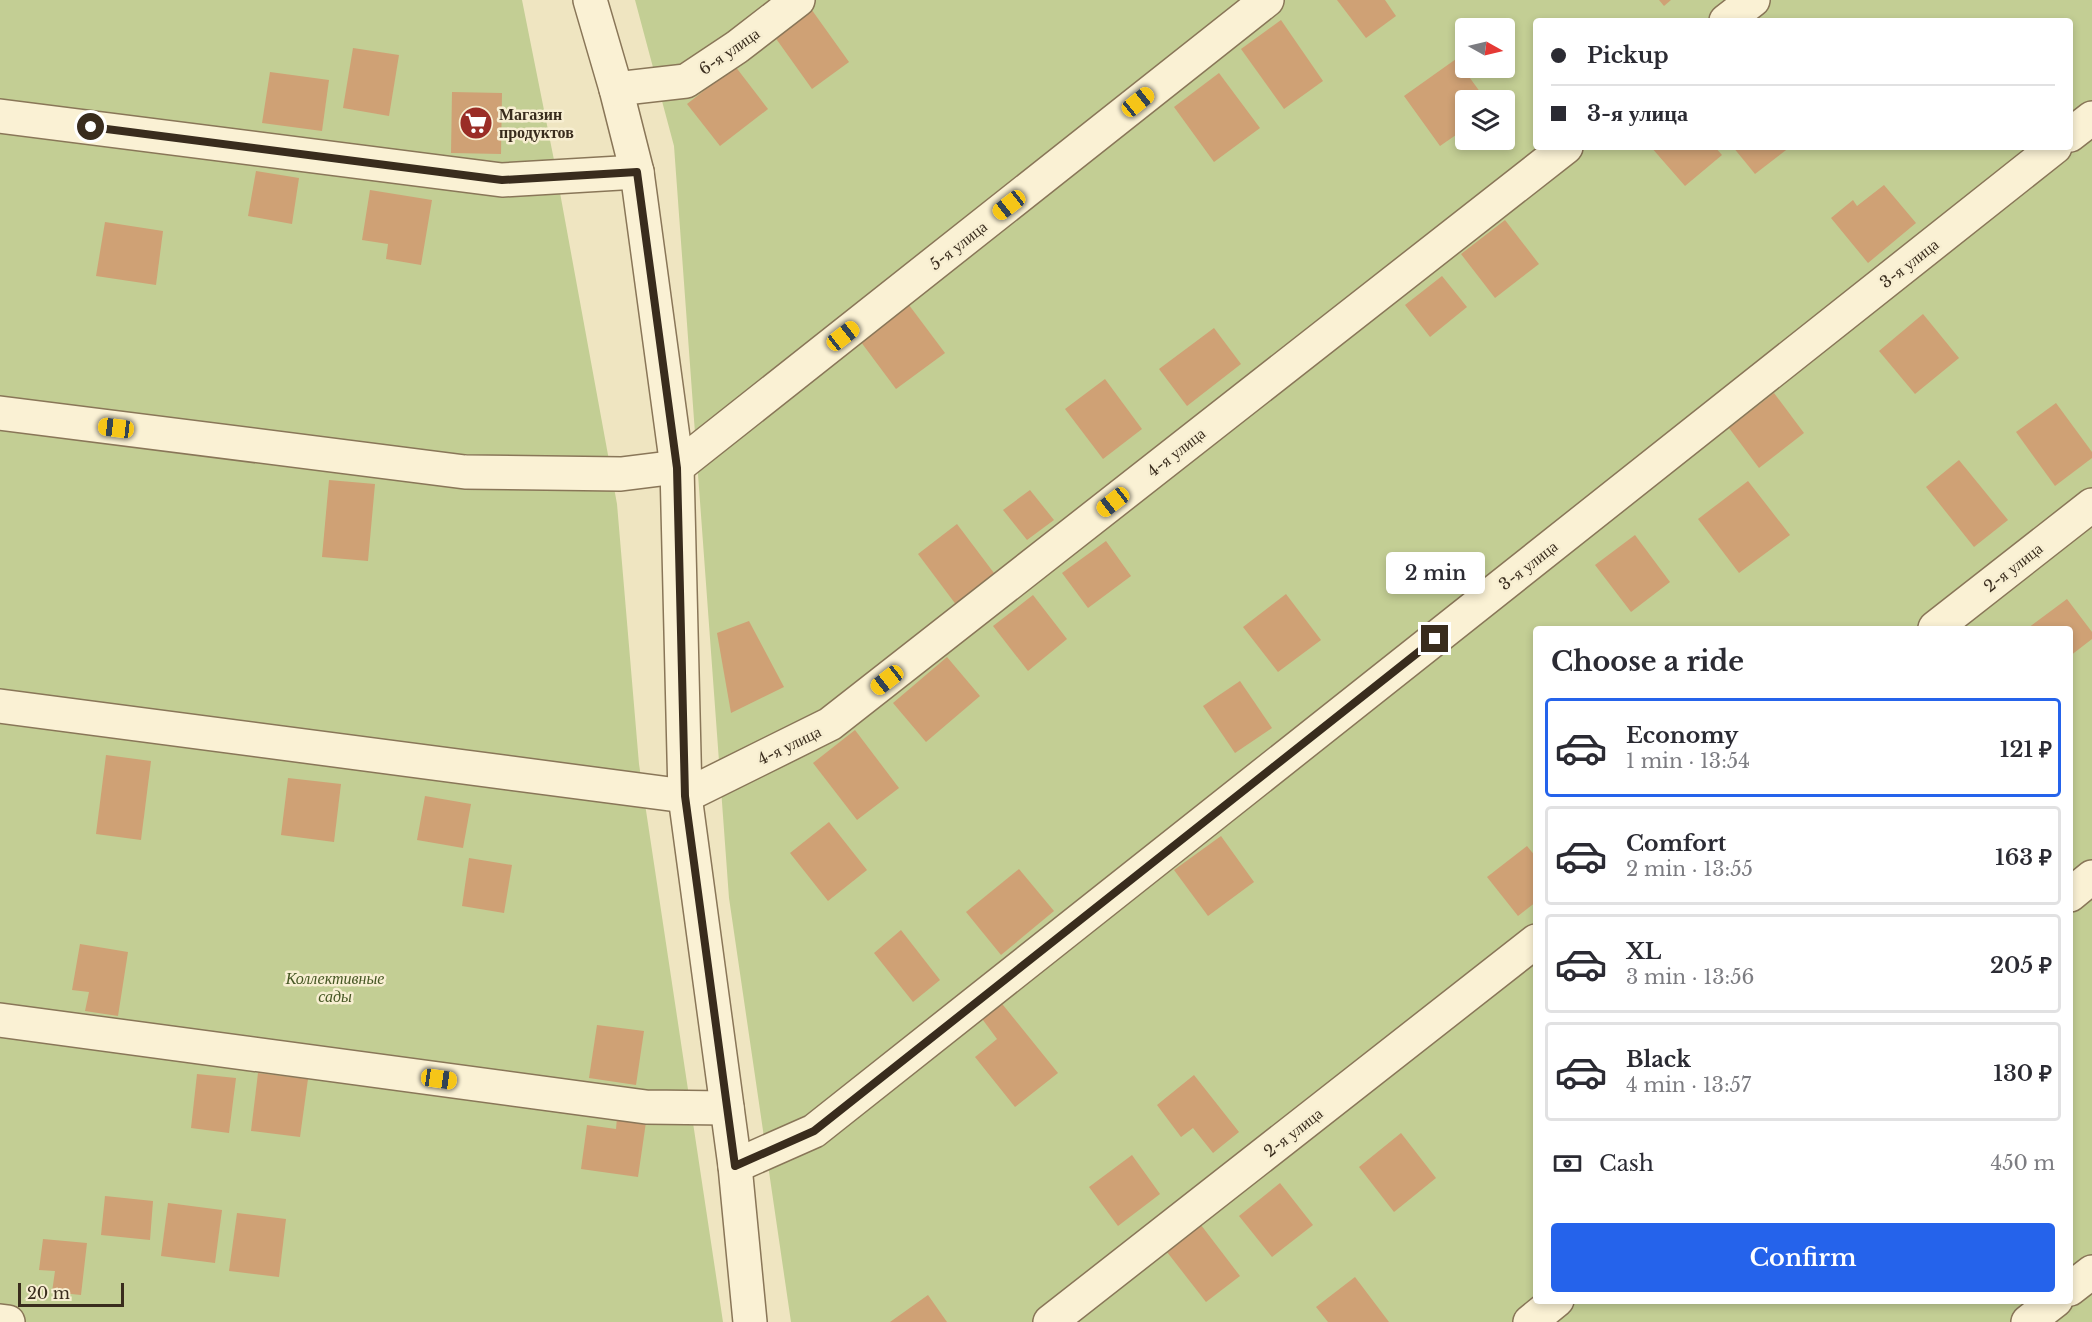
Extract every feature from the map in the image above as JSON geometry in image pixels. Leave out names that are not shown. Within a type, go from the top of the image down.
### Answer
[{"type":"street","points":[[590,0],[637,172],[677,468],[685,796],[735,1166],[750,1322]]},
{"type":"street","name":"6-я улица","points":[[616,89],[686,81],[737,47],[798,0]]},
{"type":"street","name":"5-я улица","points":[[677,468],[1267,0]]},
{"type":"street","points":[[1730,18],[1753,0]]},
{"type":"street","points":[[0,116],[502,180],[637,172]]},
{"type":"street","points":[[2073,133],[2092,118]]},
{"type":"street","name":"4-я улица","points":[[685,796],[830,724],[1562,150]]},
{"type":"street","name":"3-я улица","points":[[735,1166],[814,1131],[2051,150]]},
{"type":"street","points":[[0,413],[465,472],[621,474],[677,468]]},
{"type":"street","name":"2-я улица","points":[[1938,626],[2092,505]]},
{"type":"street","points":[[0,706],[685,796]]},
{"type":"street","points":[[2073,893],[2092,877]]},
{"type":"street","name":"2-я улица","points":[[1050,1322],[1533,943]]},
{"type":"street","points":[[0,1020],[646,1107],[727,1108]]},
{"type":"street","points":[[2073,1287],[2092,1272]]},
{"type":"street","points":[[1530,1322],[1552,1304]]},
{"type":"street","points":[[2028,1322],[2051,1304]]},
{"type":"street","points":[[0,1321],[8,1322]]},
{"type":"green space","name":"Коллективные сады","points":[[0,0],[522,0],[554,160],[617,504],[639,764],[723,1322],[0,1322]]},
{"type":"green space","points":[[635,0],[2092,0],[2092,1322],[791,1322],[729,898],[674,146]]},
{"type":"building","points":[[1337,0],[1385,0],[1396,16],[1366,38]]},
{"type":"building","points":[[1659,0],[1671,0],[1664,6]]},
{"type":"building","points":[[809,6],[849,62],[812,89],[772,33]]},
{"type":"building","points":[[1281,20],[1323,81],[1284,109],[1241,49]]},
{"type":"building","points":[[353,48],[399,55],[389,116],[343,108]]},
{"type":"building","points":[[1455,60],[1455,78],[1470,78],[1479,90],[1455,90],[1455,136],[1440,146],[1404,96]]},
{"type":"building","points":[[735,66],[768,109],[720,146],[687,104]]},
{"type":"building","points":[[270,72],[329,80],[322,131],[262,123]]},
{"type":"building","points":[[1219,73],[1260,128],[1214,162],[1174,107]]},
{"type":"building","name":"Магазин продуктов","points":[[452,92],[502,93],[501,154],[451,153]]},
{"type":"building","points":[[1654,150],[1718,150],[1722,155],[1685,186]]},
{"type":"building","points":[[1735,150],[1786,150],[1755,174]]},
{"type":"building","points":[[256,171],[299,178],[292,224],[248,216]]},
{"type":"building","points":[[1884,185],[1916,223],[1868,263],[1831,218],[1853,200],[1857,206]]},
{"type":"building","points":[[370,190],[432,200],[421,265],[386,259],[388,244],[362,240]]},
{"type":"building","points":[[1505,220],[1539,264],[1495,298],[1461,254]]},
{"type":"building","points":[[105,222],[163,231],[156,285],[96,276]]},
{"type":"building","points":[[1442,276],[1467,307],[1430,337],[1405,305]]},
{"type":"building","points":[[906,301],[945,353],[896,389],[858,338]]},
{"type":"building","points":[[1923,314],[1959,358],[1915,394],[1879,351]]},
{"type":"building","points":[[1214,328],[1241,364],[1187,406],[1159,369]]},
{"type":"building","points":[[1105,379],[1142,429],[1103,459],[1065,409]]},
{"type":"building","points":[[1774,393],[1804,433],[1759,468],[1729,428]]},
{"type":"building","points":[[2056,403],[2092,452],[2092,458],[2055,486],[2016,432]]},
{"type":"building","points":[[1959,460],[2008,520],[1974,547],[1926,487]]},
{"type":"building","points":[[329,480],[375,484],[368,561],[322,557]]},
{"type":"building","points":[[1748,481],[1790,535],[1739,573],[1698,519]]},
{"type":"building","points":[[1030,490],[1054,520],[1027,540],[1003,510]]},
{"type":"building","points":[[957,524],[997,577],[957,606],[918,554]]},
{"type":"building","points":[[1635,535],[1670,582],[1631,612],[1595,565]]},
{"type":"building","points":[[1106,541],[1131,576],[1088,608],[1062,573]]},
{"type":"building","points":[[1286,594],[1321,640],[1278,672],[1243,627]]},
{"type":"building","points":[[1033,595],[1067,639],[1028,671],[993,626]]},
{"type":"building","points":[[2067,599],[2092,632],[2092,639],[2073,654],[2073,626],[2031,626]]},
{"type":"building","points":[[749,621],[784,687],[731,713],[717,633]]},
{"type":"building","points":[[947,657],[980,696],[926,742],[893,703]]},
{"type":"building","points":[[1240,681],[1272,728],[1235,753],[1203,706]]},
{"type":"building","points":[[855,730],[899,788],[857,820],[813,763]]},
{"type":"building","points":[[106,755],[151,761],[141,840],[96,834]]},
{"type":"building","points":[[288,778],[341,784],[334,842],[281,835]]},
{"type":"building","points":[[425,796],[471,804],[463,848],[417,840]]},
{"type":"building","points":[[829,822],[867,870],[828,901],[790,853]]},
{"type":"building","points":[[1221,836],[1254,882],[1208,916],[1174,870]]},
{"type":"building","points":[[1527,846],[1533,853],[1533,904],[1518,916],[1487,877]]},
{"type":"building","points":[[469,858],[512,865],[504,913],[462,906]]},
{"type":"building","points":[[1019,869],[1054,911],[1001,955],[966,912]]},
{"type":"building","points":[[901,930],[940,980],[913,1002],[874,953]]},
{"type":"building","points":[[80,944],[128,952],[118,1016],[85,1011],[89,992],[72,990]]},
{"type":"building","points":[[999,1000],[1058,1073],[1015,1107],[975,1057],[997,1039],[980,1016]]},
{"type":"building","points":[[597,1025],[644,1031],[636,1085],[589,1078]]},
{"type":"building","points":[[258,1073],[308,1079],[300,1137],[251,1131]]},
{"type":"building","points":[[197,1074],[236,1078],[229,1133],[191,1128]]},
{"type":"building","points":[[1194,1075],[1239,1132],[1213,1153],[1193,1128],[1181,1137],[1157,1105]]},
{"type":"building","points":[[617,1118],[646,1122],[638,1177],[581,1169],[587,1125],[616,1129]]},
{"type":"building","points":[[1401,1133],[1436,1178],[1394,1212],[1359,1167]]},
{"type":"building","points":[[1132,1155],[1160,1194],[1118,1226],[1089,1187]]},
{"type":"building","points":[[1280,1183],[1313,1225],[1272,1257],[1239,1216]]},
{"type":"building","points":[[105,1196],[153,1201],[150,1240],[101,1235]]},
{"type":"building","points":[[168,1203],[222,1210],[215,1263],[161,1256]]},
{"type":"building","points":[[237,1213],[286,1219],[279,1277],[229,1271]]},
{"type":"building","points":[[1201,1225],[1240,1276],[1206,1302],[1167,1252]]},
{"type":"building","points":[[43,1239],[87,1243],[81,1295],[52,1292],[55,1271],[39,1270]]},
{"type":"building","points":[[1355,1277],[1389,1322],[1328,1322],[1316,1307]]},
{"type":"building","points":[[928,1295],[947,1322],[890,1322]]},
{"type":"place","name":"Магазин продуктов","points":[[476,123]]},
{"type":"route","points":[[91,127],[502,180],[637,172],[677,468],[685,796],[735,1166],[814,1131],[1435,639]]}]
